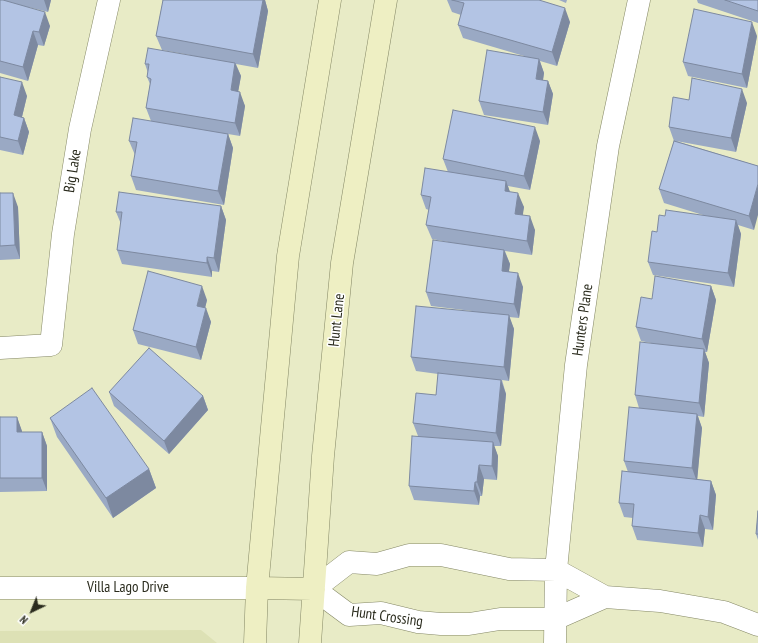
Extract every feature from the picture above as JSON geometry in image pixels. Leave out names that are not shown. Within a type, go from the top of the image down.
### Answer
[{"type":"main road","points":[[255,643],[257,588],[288,256],[330,0]]},
{"type":"main road","name":"Hunt Lane","points":[[310,643],[323,456],[342,263],[386,0]]},
{"type":"main road","points":[[257,588],[314,589]]},
{"type":"street","name":"Big Lake","points":[[0,348],[51,345],[63,234],[80,130],[109,0]]},
{"type":"street","name":"Hunters Plane","points":[[555,643],[556,570],[576,365],[605,161],[639,0]]},
{"type":"street","name":"Hunt Crossing","points":[[605,597],[555,619],[500,619],[468,624],[441,624],[418,622],[380,613],[350,615],[314,589],[349,562],[377,564],[409,555],[441,555],[509,569],[556,570],[605,597],[660,601],[724,612],[758,625]]},
{"type":"street","name":"Villa Lago Drive","points":[[0,588],[257,588]]},
{"type":"shaded area","points":[[201,630],[217,643],[0,643],[0,631]]},
{"type":"building","points":[[0,0],[45,12],[39,32],[33,31],[23,67],[0,61]]},
{"type":"building","points":[[163,0],[263,0],[253,54],[156,36]]},
{"type":"building","points":[[452,0],[539,0],[565,8],[552,52],[458,25],[464,3]]},
{"type":"building","points":[[725,0],[758,0],[758,11]]},
{"type":"building","points":[[694,9],[752,22],[742,74],[683,62]]},
{"type":"building","points":[[148,48],[235,63],[231,90],[240,92],[235,123],[146,108],[151,79],[147,77],[149,64],[145,64]]},
{"type":"building","points":[[487,50],[539,59],[536,79],[548,81],[543,112],[479,101]]},
{"type":"building","points":[[0,77],[22,82],[14,115],[24,118],[18,141],[0,137]]},
{"type":"building","points":[[692,78],[742,89],[731,138],[669,127],[673,97],[689,100]]},
{"type":"building","points":[[453,110],[535,127],[524,176],[443,159]]},
{"type":"building","points":[[133,118],[228,134],[218,191],[131,176],[137,142],[129,141]]},
{"type":"building","points":[[674,141],[758,166],[758,184],[749,216],[659,189]]},
{"type":"building","points":[[425,168],[506,181],[505,191],[518,193],[515,214],[530,216],[527,241],[426,225],[431,197],[421,195]]},
{"type":"building","points":[[119,192],[221,206],[214,258],[207,257],[207,263],[117,250],[122,212],[116,212]]},
{"type":"building","points":[[0,193],[13,193],[15,245],[0,246]]},
{"type":"building","points":[[666,210],[736,220],[728,273],[648,262],[652,231],[657,232],[659,215],[665,216]]},
{"type":"building","points":[[433,240],[504,250],[502,271],[518,273],[514,304],[426,292]]},
{"type":"building","points":[[148,271],[202,286],[197,306],[206,308],[196,347],[133,330]]},
{"type":"building","points":[[655,276],[711,286],[702,339],[636,327],[641,297],[652,299]]},
{"type":"building","points":[[416,306],[509,315],[504,367],[411,357]]},
{"type":"building","points":[[640,342],[704,349],[699,403],[635,395]]},
{"type":"building","points":[[149,348],[203,396],[164,441],[109,392]]},
{"type":"building","points":[[438,373],[501,380],[496,433],[413,423],[416,393],[436,395]]},
{"type":"building","points":[[92,388],[149,469],[106,498],[50,418]]},
{"type":"building","points":[[629,407],[697,414],[692,468],[624,461]]},
{"type":"building","points":[[0,417],[17,417],[17,432],[42,432],[42,478],[0,478]]},
{"type":"building","points":[[412,436],[493,442],[492,466],[479,465],[477,482],[475,482],[474,491],[409,486]]},
{"type":"building","points":[[622,471],[711,481],[708,517],[700,515],[698,533],[632,526],[634,504],[619,503]]},
{"type":"building","points":[[758,511],[758,534],[756,534]]}]
